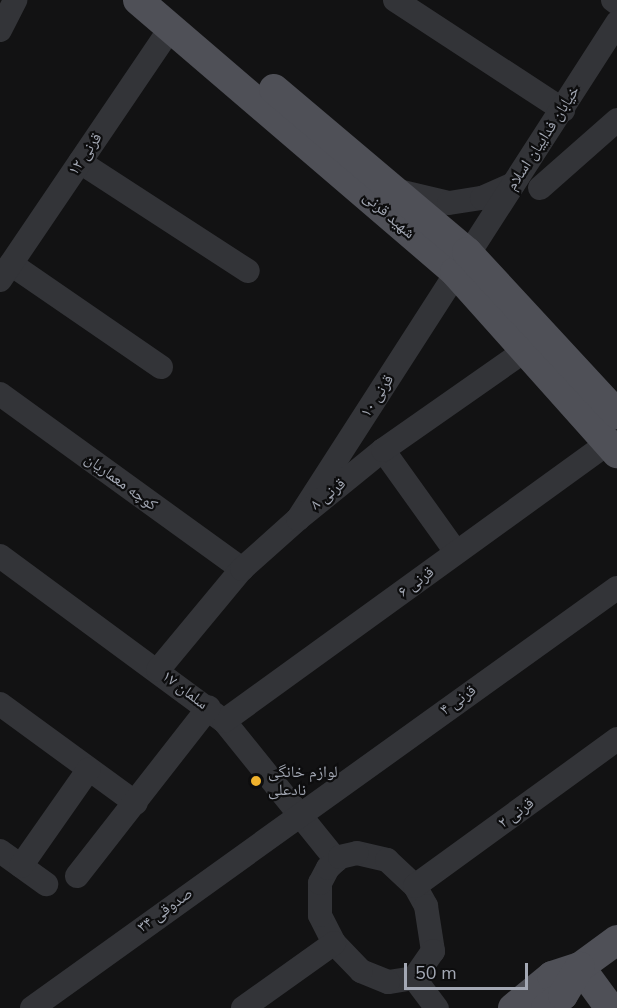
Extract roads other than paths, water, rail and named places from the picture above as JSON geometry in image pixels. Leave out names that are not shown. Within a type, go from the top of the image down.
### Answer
[{"type":"main road","name":"شهید قرنی","points":[[138,0],[170,14],[392,189],[461,262],[617,414]]},
{"type":"main road","name":"شهید قرنی","points":[[170,14],[461,262],[526,350],[613,448]]},
{"type":"main road","points":[[513,1008],[552,976],[580,967],[617,940]]},
{"type":"main road","points":[[546,1008],[563,995],[580,967]]},
{"type":"main road","points":[[580,967],[610,1008]]},
{"type":"street","points":[[0,30],[15,0]]},
{"type":"street","points":[[395,0],[563,110]]},
{"type":"street","points":[[613,0],[617,3]]},
{"type":"street","name":"قرنی ۱۲","points":[[5,272],[80,162],[170,14]]},
{"type":"street","name":"خیابان فداییان اسلام","points":[[461,262],[615,31]]},
{"type":"street","points":[[540,188],[617,120]]},
{"type":"street","points":[[80,162],[248,272]]},
{"type":"street","points":[[392,189],[448,203],[482,198],[513,184]]},
{"type":"street","name":"قرنی ۱۰","points":[[298,519],[461,262]]},
{"type":"street","points":[[5,272],[161,367]]},
{"type":"street","name":"قرنی ۸","points":[[158,670],[242,569],[298,519],[382,450],[526,350]]},
{"type":"street","name":"کوچه معماریان","points":[[0,394],[242,569]]},
{"type":"street","name":"قرنی ۶","points":[[77,876],[136,803],[217,714],[613,448]]},
{"type":"street","points":[[382,450],[456,552]]},
{"type":"street","name":"سلمان ۱۷","points":[[0,556],[217,714],[336,861]]},
{"type":"street","name":"قرنی ۴","points":[[298,812],[617,588]]},
{"type":"street","points":[[0,704],[136,803]]},
{"type":"street","name":"قرنی ۲","points":[[415,886],[617,739]]},
{"type":"street","points":[[21,866],[89,769]]},
{"type":"street","name":"صدوقی ۳۴","points":[[32,1008],[298,812]]},
{"type":"street","points":[[0,851],[46,884]]},
{"type":"street","points":[[357,853],[372,854],[387,860],[415,886],[434,939],[427,964],[414,978],[400,983],[374,979],[334,943],[320,915],[318,897],[320,883],[336,861],[357,853]]},
{"type":"street","points":[[243,1008],[334,943]]},
{"type":"street","points":[[414,978],[437,1008]]},
{"type":"place","name":"لوازم خانگی نادعلی","points":[[256,781]]}]
